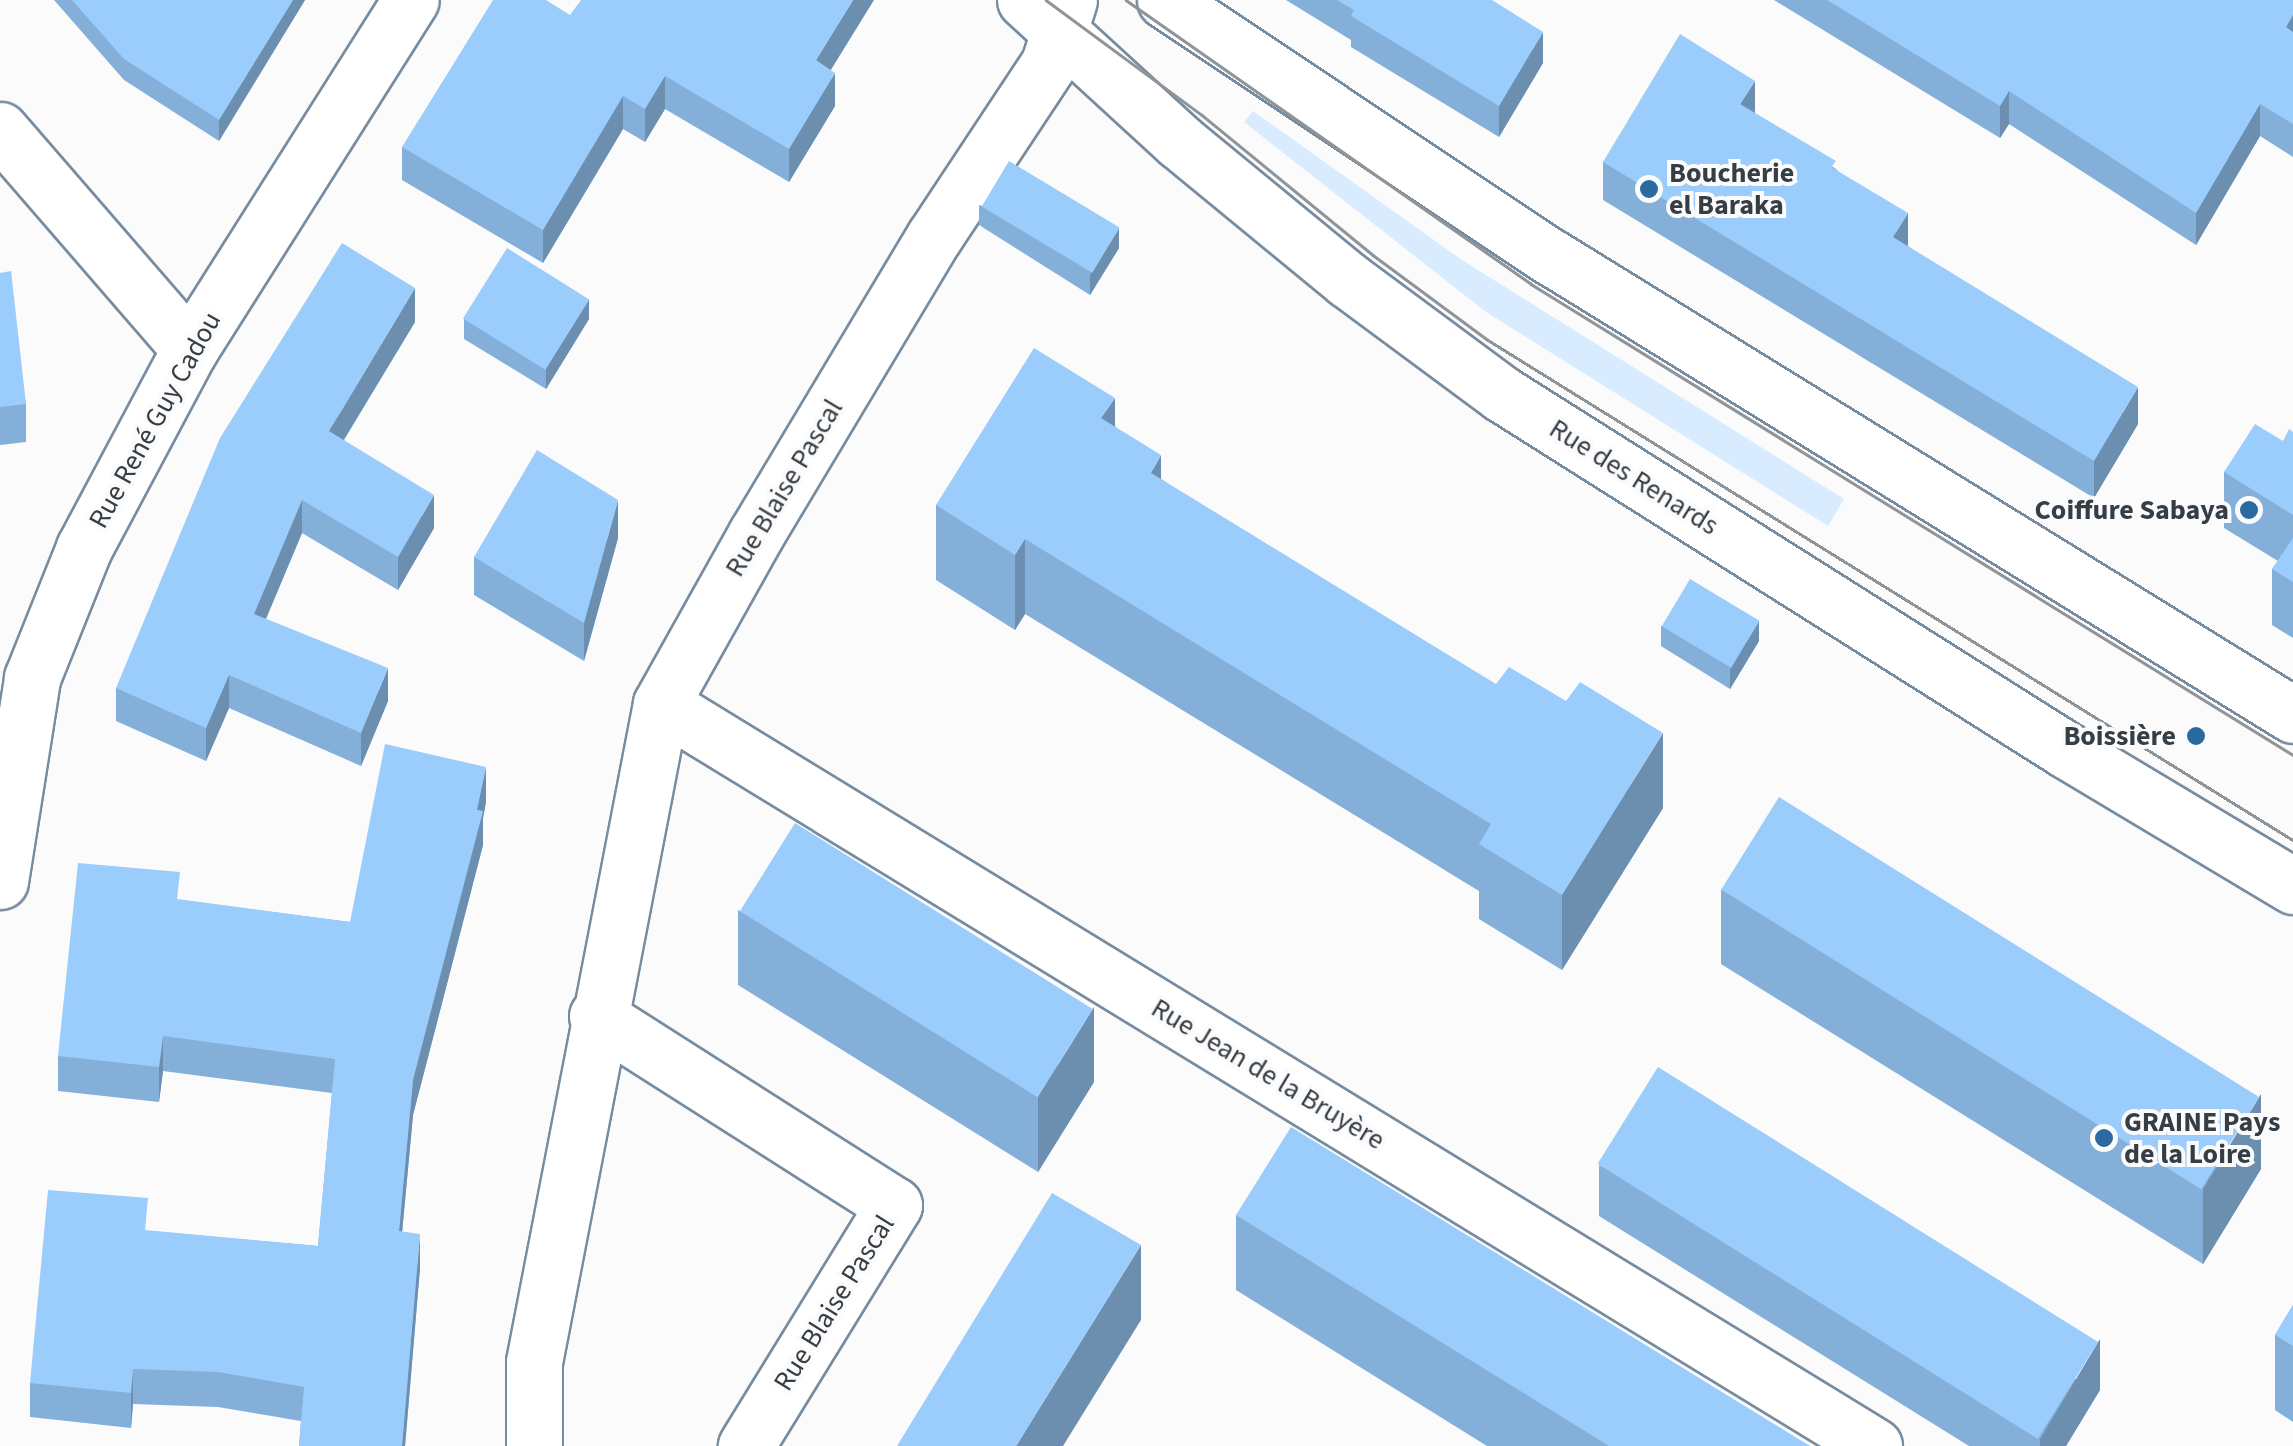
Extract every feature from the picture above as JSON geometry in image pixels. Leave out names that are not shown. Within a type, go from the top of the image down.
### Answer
[{"type":"street","name":"Rue René Guy Cadou","points":[[0,881],[32,678],[84,548],[190,349],[410,0]]},
{"type":"street","points":[[1164,0],[1551,256],[2293,715]]},
{"type":"street","name":"Rue Blaise Pascal","points":[[534,1446],[534,1362],[660,704],[756,534],[934,238],[1049,63],[1051,11]]},
{"type":"street","name":"Rue des Renards","points":[[1051,11],[1166,129],[1348,280],[1502,394],[2066,750],[2293,886]]},
{"type":"street","points":[[0,130],[190,349]]},
{"type":"street","name":"Rue Jean de la Bruyère","points":[[660,704],[1874,1446]]},
{"type":"street","name":"Rue Blaise Pascal","points":[[598,1016],[894,1205],[746,1446]]},
{"type":"shaded area","points":[[1253,111],[1462,260],[1844,499],[1828,526],[1486,312],[1244,122]]},
{"type":"building","points":[[72,0],[293,0],[219,120],[124,59]]},
{"type":"building","points":[[493,0],[546,0],[570,15],[581,0],[853,0],[816,60],[835,73],[789,149],[665,76],[645,109],[623,96],[543,230],[402,147]]},
{"type":"building","points":[[1337,0],[1492,0],[1543,32],[1499,106],[1351,16],[1354,10]]},
{"type":"building","points":[[1827,0],[2293,0],[2293,15],[2286,27],[2293,32],[2293,124],[2260,104],[2196,213],[2009,91],[2000,106]]},
{"type":"building","points":[[1680,34],[1755,81],[1740,104],[1836,161],[1831,167],[1908,213],[1893,237],[2138,387],[2094,461],[1603,162]]},
{"type":"building","points":[[1009,161],[1120,227],[1092,273],[982,206]]},
{"type":"building","points":[[342,243],[415,288],[329,431],[434,495],[398,557],[302,500],[254,614],[388,668],[361,733],[229,675],[206,728],[116,688],[220,438]]},
{"type":"building","points":[[507,248],[589,299],[545,370],[463,318]]},
{"type":"building","points":[[11,271],[26,404],[0,407],[0,273]]},
{"type":"building","points":[[1034,348],[1115,398],[1101,418],[1161,455],[1151,473],[1496,684],[1509,667],[1566,701],[1580,682],[1663,733],[1562,895],[1479,844],[1491,824],[1025,539],[1015,555],[936,505]]},
{"type":"building","points":[[2255,424],[2283,441],[2289,429],[2293,432],[2293,515],[2224,472]]},
{"type":"building","points":[[537,450],[618,500],[584,623],[474,557]]},
{"type":"building","points":[[2293,538],[2293,582],[2272,569]]},
{"type":"building","points":[[1690,579],[1759,621],[1731,668],[1662,626]]},
{"type":"building","points":[[385,744],[486,767],[477,810],[483,811],[413,1080],[399,1231],[420,1234],[402,1446],[299,1446],[304,1387],[218,1372],[133,1369],[131,1393],[30,1383],[48,1190],[148,1198],[145,1230],[318,1246],[335,1059],[163,1036],[159,1067],[58,1056],[78,863],[180,872],[177,899],[350,922]]},
{"type":"building","points":[[1779,797],[2259,1097],[2201,1189],[1721,889]]},
{"type":"building","points":[[795,823],[1093,1009],[1038,1097],[740,911]]},
{"type":"building","points":[[1658,1067],[2098,1342],[2038,1439],[1598,1164]]},
{"type":"building","points":[[1291,1127],[1810,1446],[1609,1446],[1236,1215]]},
{"type":"building","points":[[1052,1193],[1141,1245],[1016,1446],[897,1446]]},
{"type":"building","points":[[2293,1305],[2293,1346],[2275,1335]]},
{"type":"tram line","points":[[1046,0],[1202,115],[1373,255],[1488,340],[2293,840]]},
{"type":"tram line","points":[[1126,0],[1531,284],[2293,755]]},
{"type":"place","name":"Boucherie el Baraka","points":[[1649,189]]},
{"type":"place","name":"Coiffure Sabaya","points":[[2249,510]]},
{"type":"place","name":"Boissière","points":[[2196,736]]},
{"type":"place","name":"GRAINE Pays de la Loire","points":[[2104,1138]]}]
